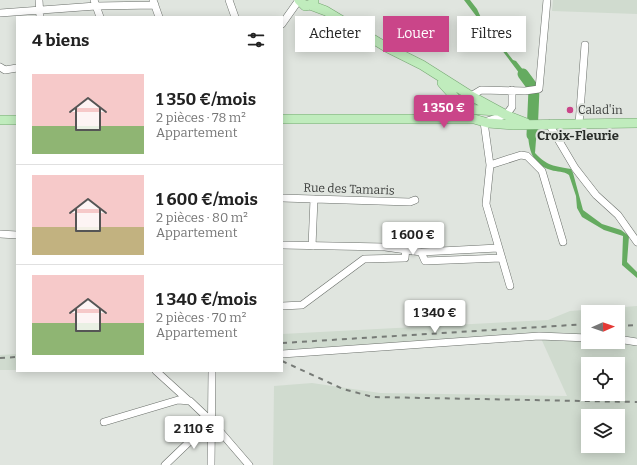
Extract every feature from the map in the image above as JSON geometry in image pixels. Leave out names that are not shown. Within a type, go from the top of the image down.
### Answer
[{"type":"main road","points":[[305,3],[326,11],[386,47],[422,65],[471,96],[503,113],[528,123]]},
{"type":"main road","points":[[434,74],[474,118]]},
{"type":"main road","points":[[414,119],[465,109],[503,113]]},
{"type":"main road","points":[[283,119],[474,118],[484,122],[513,125],[528,123],[637,123]]},
{"type":"main road","points":[[0,120],[16,120]]},
{"type":"street","points":[[39,0],[40,14]]},
{"type":"street","points":[[230,0],[235,16]]},
{"type":"street","points":[[465,109],[471,96],[481,90],[525,91],[539,89],[547,0]]},
{"type":"street","points":[[95,3],[100,16]]},
{"type":"street","points":[[0,13],[40,14],[95,3],[154,3],[159,16]]},
{"type":"street","points":[[283,23],[305,3]]},
{"type":"street","points":[[579,124],[585,45]]},
{"type":"street","points":[[0,67],[11,71],[16,68]]},
{"type":"street","points":[[510,286],[486,204],[490,165],[484,122],[512,107],[512,90]]},
{"type":"street","points":[[549,124],[575,168],[596,195],[618,215],[637,242]]},
{"type":"street","points":[[490,165],[521,155],[527,156],[542,171],[563,242]]},
{"type":"street","name":"Rue des Tamaris","points":[[283,198],[415,200]]},
{"type":"street","points":[[312,246],[314,199]]},
{"type":"street","points":[[0,234],[16,235]]},
{"type":"street","points":[[283,246],[406,248],[421,252],[498,248]]},
{"type":"street","points":[[283,306],[302,305],[364,259],[405,258],[406,248]]},
{"type":"street","points":[[421,252],[425,261],[501,258]]},
{"type":"street","points":[[283,354],[539,336],[581,338]]},
{"type":"street","points":[[625,340],[637,342]]},
{"type":"street","points":[[157,372],[211,422],[249,465]]},
{"type":"street","points":[[211,465],[212,372]]},
{"type":"street","points":[[104,422],[178,400],[190,401]]},
{"type":"street","points":[[165,465],[211,422]]},
{"type":"shaded area","points":[[464,0],[470,0],[477,9],[480,16],[476,16]]},
{"type":"shaded area","points":[[553,0],[637,0],[637,14],[552,11]]},
{"type":"shaded area","points":[[503,52],[507,52],[513,60],[516,61],[532,81],[534,86],[529,86]]},
{"type":"shaded area","points":[[530,94],[538,94],[536,114],[529,114]]},
{"type":"shaded area","points":[[528,127],[537,127],[535,153],[543,161],[551,165],[571,169],[583,210],[602,224],[621,230],[629,236],[627,262],[637,272],[637,278],[622,265],[623,236],[604,230],[582,217],[577,208],[576,196],[569,175],[544,167],[534,159],[530,147]]},
{"type":"shaded area","points":[[637,306],[637,465],[273,465],[274,386],[312,383],[380,393],[567,396],[539,334],[283,352],[283,334],[548,320],[570,311],[581,310],[581,349],[625,349],[625,307]]},
{"type":"shaded area","points":[[16,354],[16,370],[0,370],[0,355]]},
{"type":"waterway","points":[[523,74],[534,89],[532,135]]},
{"type":"railway","points":[[283,343],[581,324]]},
{"type":"railway","points":[[625,326],[637,325]]},
{"type":"railway","points":[[0,358],[16,357]]},
{"type":"railway","points":[[283,361],[343,389],[373,397],[637,402]]},
{"type":"place","name":"Calad'in","points":[[570,110]]},
{"type":"district","name":"Croix-Fleurie","points":[[578,135]]}]
